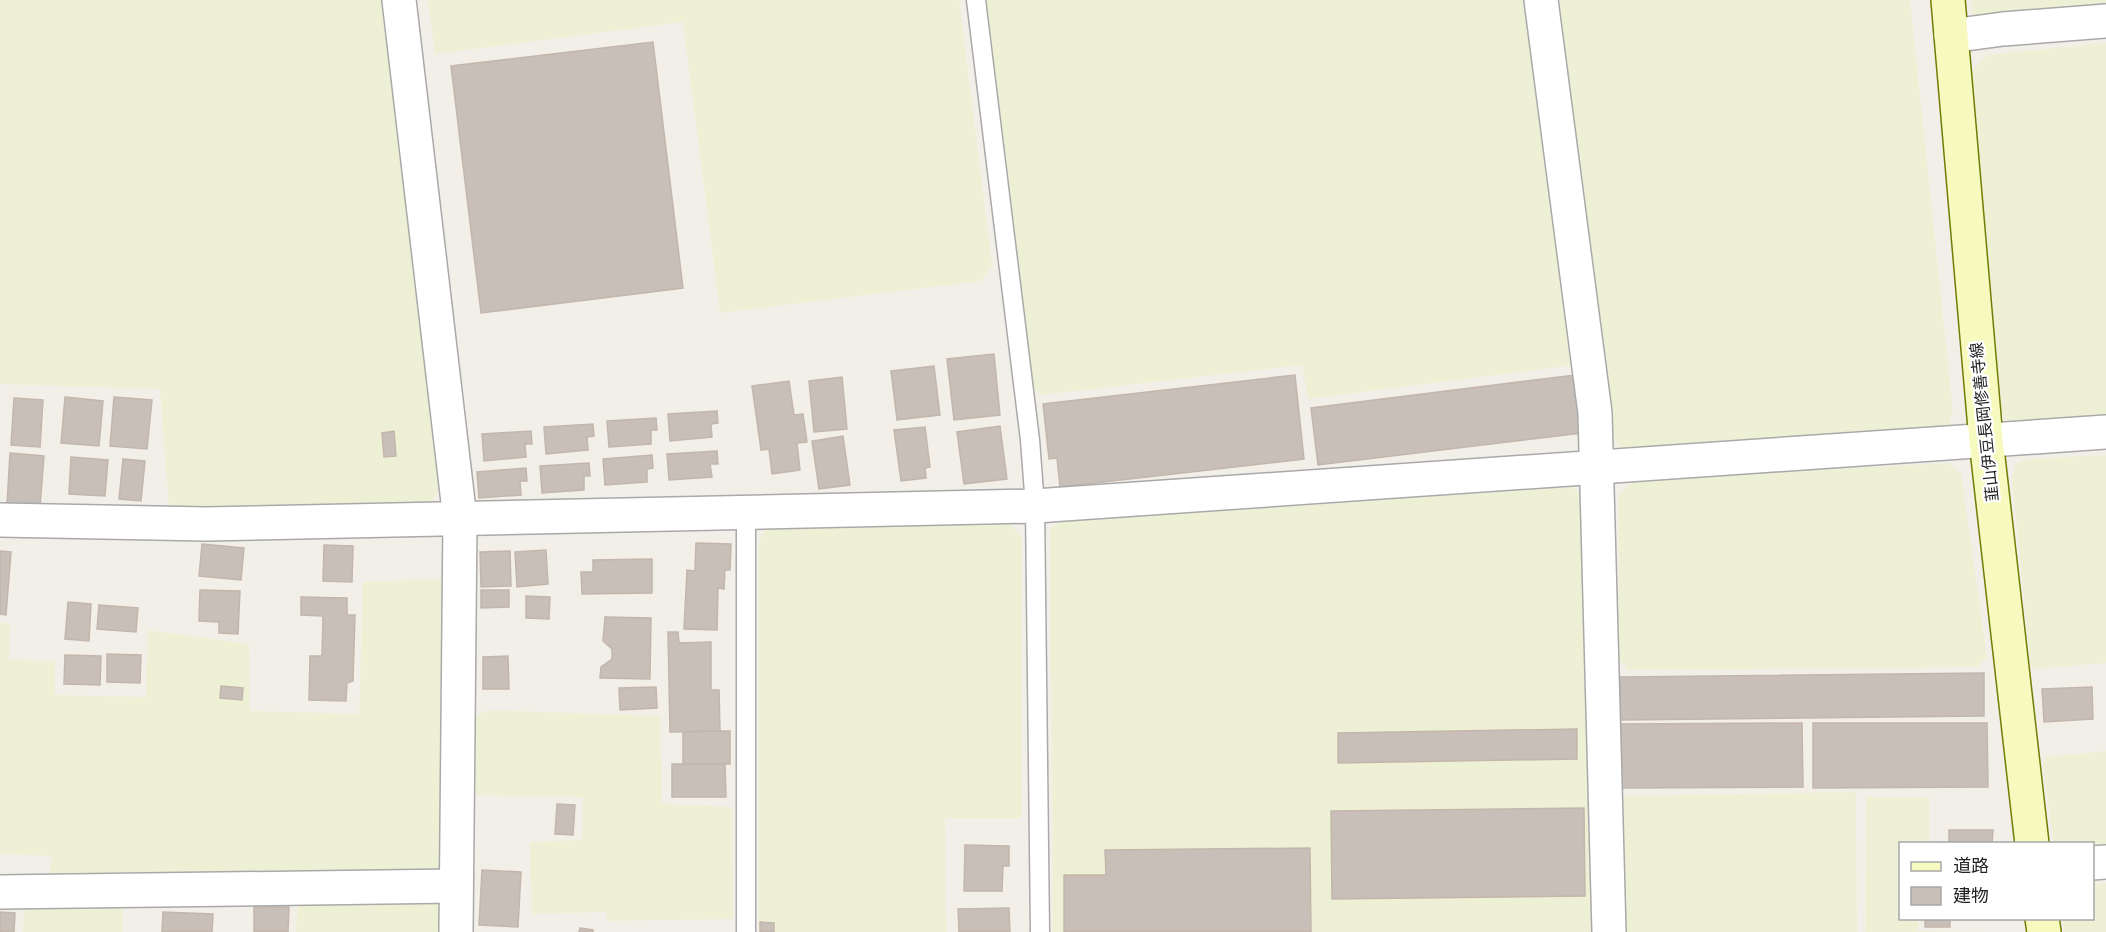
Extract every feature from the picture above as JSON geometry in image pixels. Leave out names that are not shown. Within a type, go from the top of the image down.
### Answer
[{"type":"main road","name":"韮山伊豆長岡修善寺線","points":[[1948,0],[1986,440],[2032,842]]},
{"type":"street","points":[[399,0],[459,519],[456,932]]},
{"type":"street","points":[[1541,0],[1595,413],[1599,469],[1610,932]]},
{"type":"street","points":[[1952,36],[2003,29],[2106,21]]},
{"type":"street","points":[[0,520],[206,524],[1035,506],[1599,469],[2106,432]]},
{"type":"street","points":[[0,892],[455,886]]},
{"type":"lane","points":[[976,0],[1030,440],[1035,506],[1040,932]]},
{"type":"lane","points":[[746,514],[746,932]]},
{"type":"green space","points":[[0,0],[382,0],[440,489],[431,503],[169,507],[160,389],[0,384]]},
{"type":"green space","points":[[428,0],[959,0],[992,265],[981,281],[720,313],[683,22],[435,54]]},
{"type":"green space","points":[[986,0],[1530,0],[1574,365],[1308,399],[1302,365],[1041,395],[1032,386]]},
{"type":"green space","points":[[1559,0],[1910,0],[1953,412],[1948,426],[1939,430],[1623,451],[1614,437],[1610,393],[1604,375]]},
{"type":"green space","points":[[1971,0],[2106,0],[2106,9],[1972,20]]},
{"type":"green space","points":[[2106,43],[2106,421],[2016,428],[2001,414],[1969,74],[1987,55]]},
{"type":"green space","points":[[2106,455],[2106,663],[2031,669],[2012,478],[2015,464],[2027,459]]},
{"type":"green space","points":[[1948,463],[1961,473],[1987,657],[1977,667],[1627,670],[1626,664],[1618,662],[1619,494],[1634,480]]},
{"type":"green space","points":[[1573,487],[1586,503],[1595,932],[1053,932],[1050,528],[1061,522]]},
{"type":"green space","points":[[1008,523],[1021,536],[1021,818],[945,818],[946,932],[759,932],[759,541],[766,528]]},
{"type":"green space","points":[[442,579],[444,863],[431,874],[55,880],[50,875],[52,856],[0,854],[0,623],[10,623],[9,660],[55,661],[55,695],[146,697],[148,630],[249,644],[250,711],[359,714],[363,582]]},
{"type":"green space","points":[[489,710],[660,716],[662,804],[732,807],[733,919],[607,921],[606,912],[532,914],[530,842],[582,840],[583,797],[475,795],[473,717]]},
{"type":"green space","points":[[2106,751],[2106,852],[2094,853],[2094,842],[2054,842],[2043,765],[2046,757]]},
{"type":"green space","points":[[1856,792],[1857,932],[1623,932],[1621,800],[1625,796]]},
{"type":"green space","points":[[1866,797],[1929,797],[1929,842],[1899,842],[1899,920],[1918,920],[1918,931],[1987,932],[1865,932]]},
{"type":"green space","points":[[2106,883],[2106,932],[2064,932],[2062,920],[2094,920],[2094,884]]},
{"type":"green space","points":[[431,897],[442,908],[442,932],[296,932],[298,900]]},
{"type":"green space","points":[[24,903],[122,904],[122,932],[23,932]]},
{"type":"building","points":[[653,42],[683,288],[481,313],[451,66]]},
{"type":"building","points":[[994,354],[1000,415],[954,420],[947,359]]},
{"type":"building","points":[[934,366],[940,415],[897,420],[891,371]]},
{"type":"building","points":[[1295,375],[1304,459],[1060,487],[1057,458],[1049,459],[1043,404]]},
{"type":"building","points":[[1575,375],[1582,433],[1318,465],[1311,408]]},
{"type":"building","points":[[842,377],[847,429],[814,432],[809,381]]},
{"type":"building","points":[[789,381],[794,415],[803,414],[807,442],[797,443],[800,470],[772,474],[769,449],[761,450],[752,386]]},
{"type":"building","points":[[65,397],[103,401],[99,446],[61,443]]},
{"type":"building","points":[[114,397],[152,400],[147,449],[110,446]]},
{"type":"building","points":[[14,398],[43,400],[40,447],[11,445]]},
{"type":"building","points":[[717,411],[718,423],[711,424],[712,437],[670,441],[668,414]]},
{"type":"building","points":[[656,418],[657,430],[651,430],[651,444],[609,447],[607,421]]},
{"type":"building","points":[[593,424],[594,436],[587,437],[588,450],[546,454],[544,427]]},
{"type":"building","points":[[1000,426],[1007,479],[964,484],[957,432]]},
{"type":"building","points":[[925,427],[930,467],[925,468],[926,478],[901,481],[894,430]]},
{"type":"building","points":[[394,431],[396,456],[384,457],[382,433]]},
{"type":"building","points":[[531,431],[532,444],[525,444],[526,457],[484,461],[482,434]]},
{"type":"building","points":[[843,436],[850,485],[819,489],[812,441]]},
{"type":"building","points":[[717,451],[718,464],[710,464],[712,477],[669,480],[667,454]]},
{"type":"building","points":[[10,453],[44,456],[40,507],[7,505]]},
{"type":"building","points":[[652,455],[653,468],[647,469],[647,482],[605,485],[603,459]]},
{"type":"building","points":[[71,457],[108,460],[105,496],[69,494]]},
{"type":"building","points":[[123,459],[145,461],[141,501],[119,499]]},
{"type":"building","points":[[589,463],[590,476],[584,476],[584,490],[542,493],[540,466]]},
{"type":"building","points":[[526,468],[527,481],[520,481],[521,495],[479,498],[477,472]]},
{"type":"building","points":[[696,543],[731,544],[730,570],[725,570],[724,589],[718,588],[717,630],[684,629],[687,570],[695,571]]},
{"type":"building","points":[[202,544],[244,548],[241,580],[199,576]]},
{"type":"building","points":[[324,545],[353,546],[352,582],[323,581]]},
{"type":"building","points":[[546,550],[548,584],[517,587],[515,552]]},
{"type":"building","points":[[0,551],[11,552],[6,615],[0,614]]},
{"type":"building","points":[[510,551],[511,586],[481,587],[480,552]]},
{"type":"building","points":[[652,559],[652,593],[582,594],[581,572],[593,572],[593,560]]},
{"type":"building","points":[[200,590],[240,591],[238,634],[219,633],[219,622],[199,621]]},
{"type":"building","points":[[481,590],[509,590],[509,607],[481,608]]},
{"type":"building","points":[[526,596],[550,597],[549,619],[526,618]]},
{"type":"building","points":[[301,597],[347,598],[347,615],[355,615],[353,681],[347,683],[346,701],[309,700],[310,656],[322,656],[323,616],[301,615]]},
{"type":"building","points":[[68,602],[91,604],[89,641],[65,639]]},
{"type":"building","points":[[99,605],[138,608],[136,632],[97,629]]},
{"type":"building","points":[[605,617],[651,618],[650,679],[600,678],[601,667],[612,659],[612,649],[603,641]]},
{"type":"building","points":[[668,632],[678,632],[679,643],[711,642],[711,690],[719,690],[720,731],[670,732]]},
{"type":"building","points":[[107,654],[141,655],[140,683],[107,682]]},
{"type":"building","points":[[65,655],[101,656],[100,685],[64,684]]},
{"type":"building","points":[[508,656],[509,689],[483,689],[483,657]]},
{"type":"building","points":[[1984,673],[1984,716],[1620,720],[1620,677]]},
{"type":"building","points":[[221,686],[243,688],[242,700],[220,698]]},
{"type":"building","points":[[656,687],[657,708],[620,710],[619,688]]},
{"type":"building","points":[[2092,687],[2093,719],[2044,722],[2042,689]]},
{"type":"building","points":[[1802,723],[1803,787],[1621,788],[1620,724]]},
{"type":"building","points":[[1813,723],[1987,723],[1988,787],[1813,788]]},
{"type":"building","points":[[1577,729],[1577,759],[1338,763],[1338,733]]},
{"type":"building","points":[[730,731],[730,764],[683,764],[683,732]]},
{"type":"building","points":[[672,764],[725,764],[726,797],[672,797]]},
{"type":"building","points":[[557,804],[575,805],[573,835],[555,834]]},
{"type":"building","points":[[1584,808],[1585,896],[1332,899],[1331,811]]},
{"type":"building","points":[[1949,830],[1993,830],[1992,842],[1949,842]]},
{"type":"building","points":[[965,845],[1009,846],[1009,866],[1003,866],[1002,891],[964,891]]},
{"type":"building","points":[[1310,848],[1311,932],[1064,932],[1064,875],[1106,875],[1105,850]]},
{"type":"building","points":[[482,870],[521,872],[518,927],[479,925]]},
{"type":"building","points":[[254,907],[289,907],[288,932],[254,932]]},
{"type":"building","points":[[1009,908],[1010,932],[959,932],[958,909]]},
{"type":"building","points":[[0,912],[15,913],[14,932],[0,932]]},
{"type":"building","points":[[163,912],[213,914],[212,932],[162,932]]},
{"type":"building","points":[[1925,920],[1950,920],[1950,927],[1925,927]]},
{"type":"building","points":[[760,922],[774,923],[774,932],[760,932]]},
{"type":"building","points":[[580,928],[593,930],[593,932],[579,932]]}]
